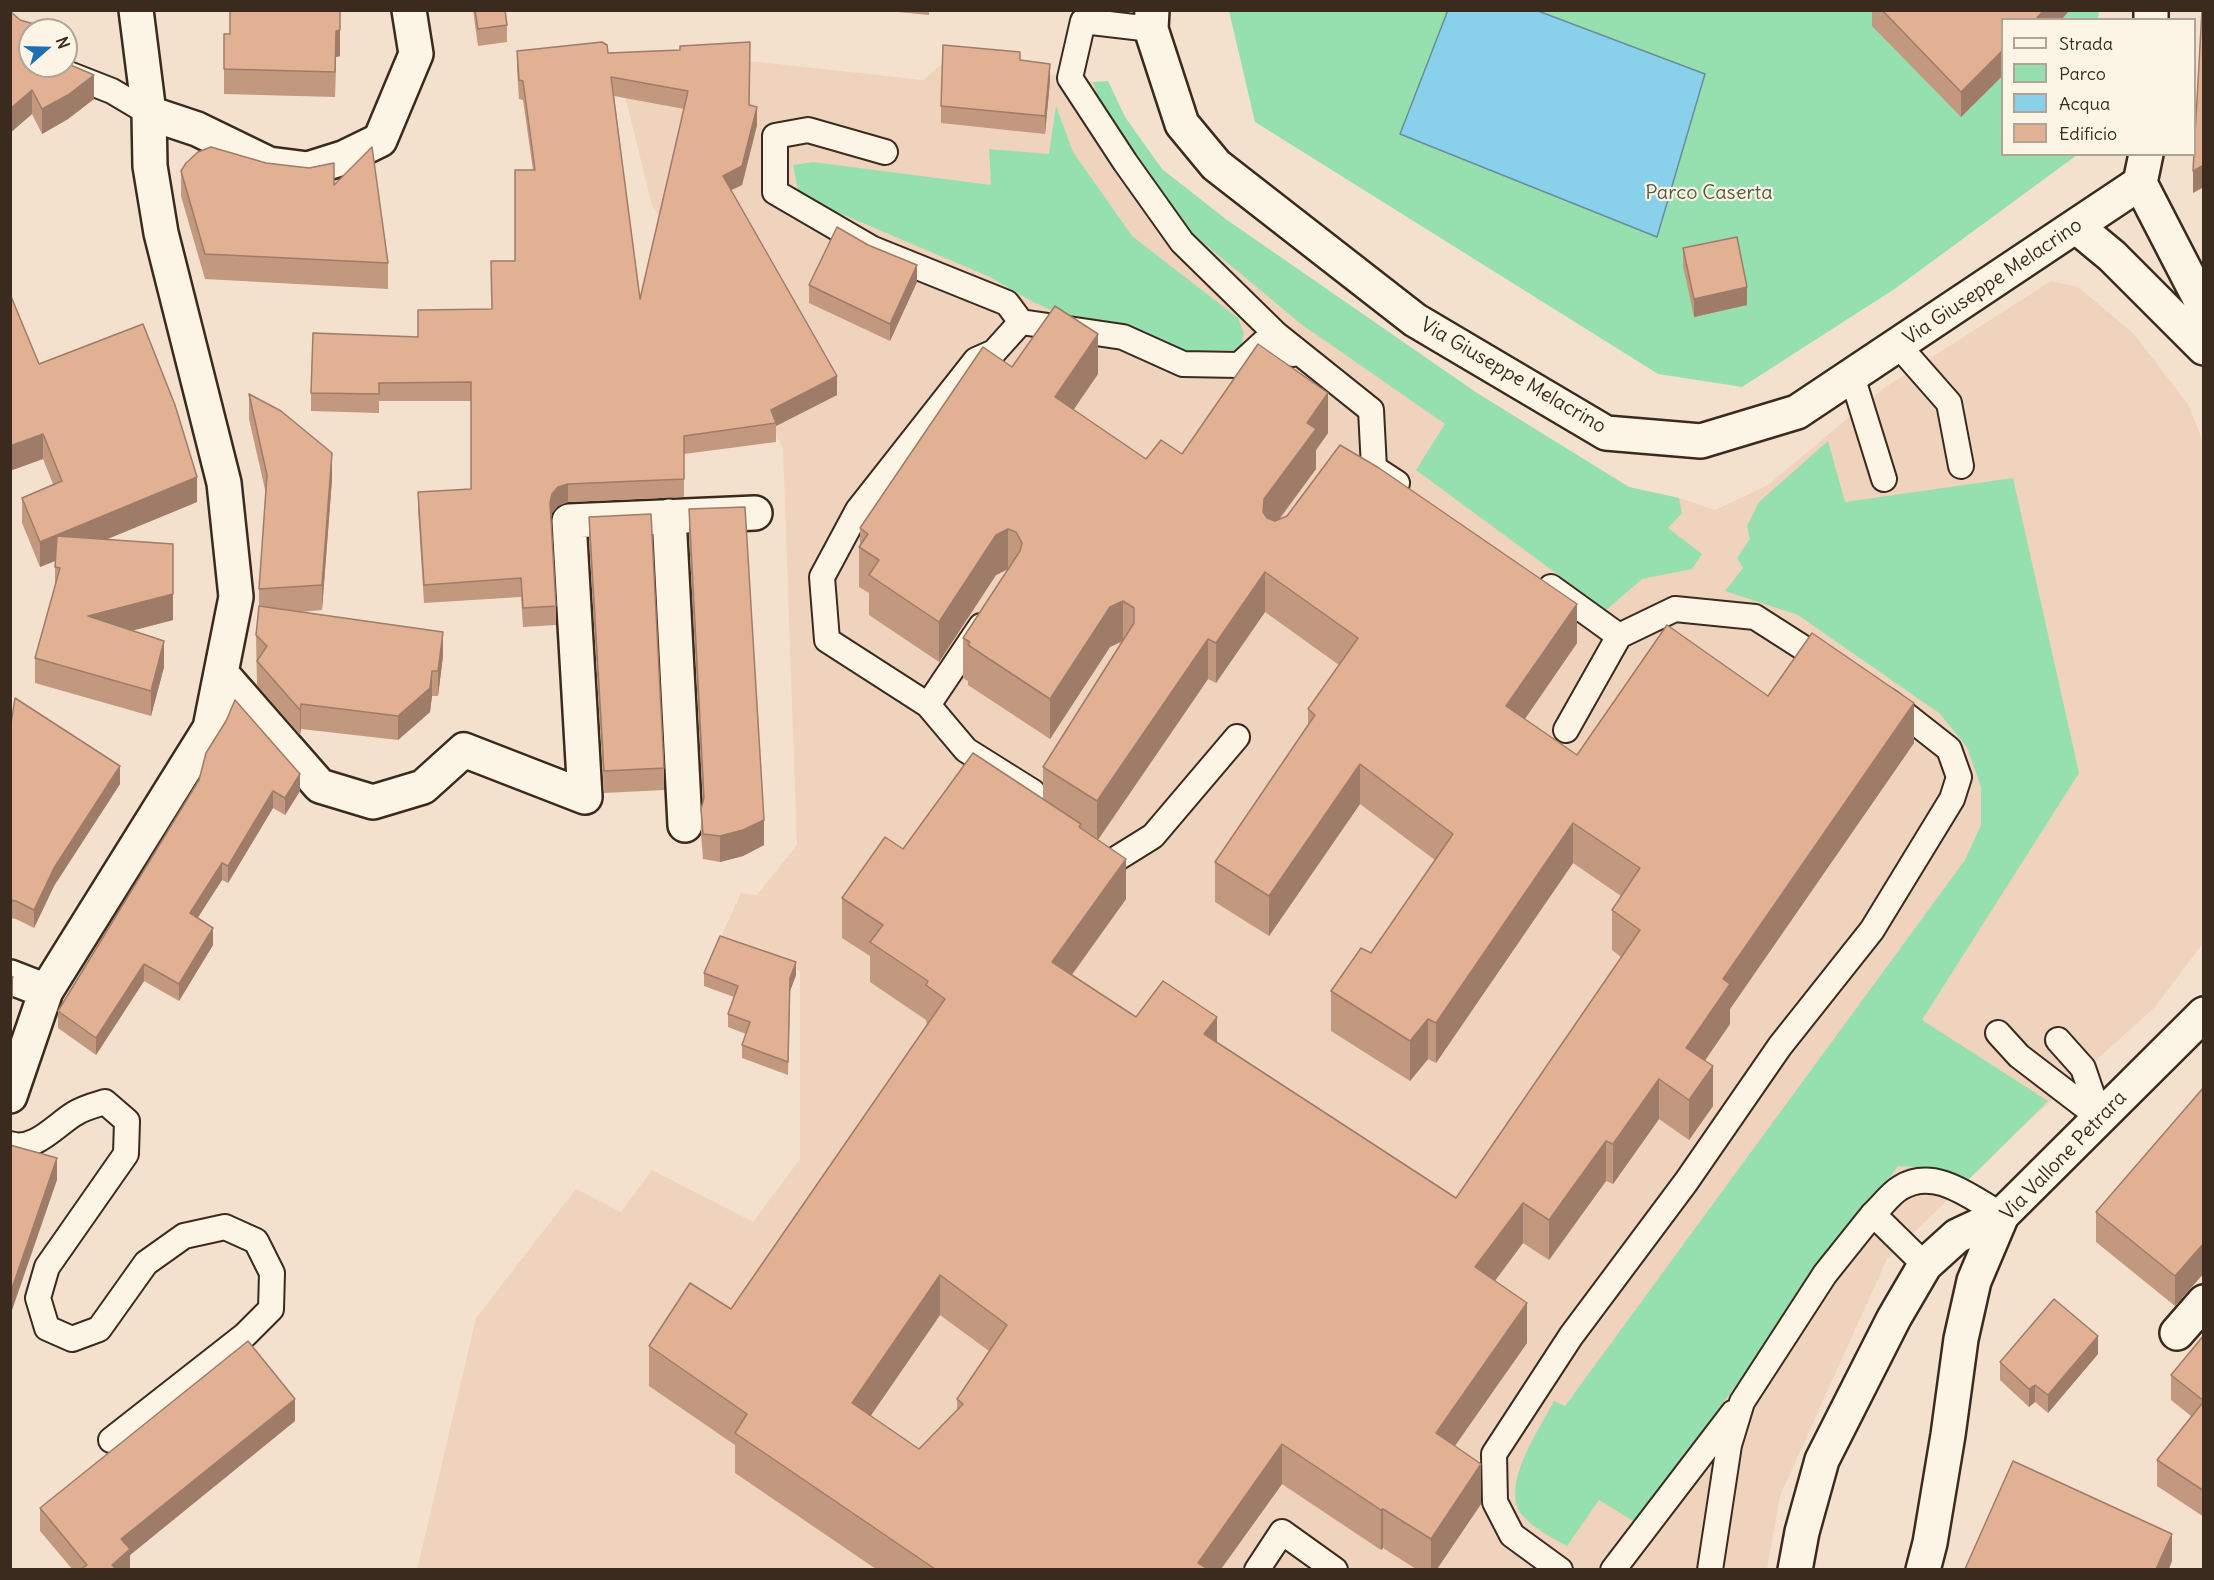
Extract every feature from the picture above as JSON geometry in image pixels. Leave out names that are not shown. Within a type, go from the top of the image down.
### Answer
[{"type":"main road","points":[[10,1096],[46,991],[210,728],[236,597],[224,483],[160,233],[150,166],[149,113],[136,10]]},
{"type":"main road","points":[[149,113],[197,129],[269,164],[308,170],[343,158],[380,140],[416,54],[409,10]]},
{"type":"main road","name":"Via Giuseppe Melacrino","points":[[1151,20],[1182,124],[1216,165],[1415,320],[1606,433],[1701,441],[1797,412],[2078,227],[2143,169]]},
{"type":"main road","points":[[2143,169],[2204,307]]},
{"type":"main road","points":[[2078,227],[2112,256],[2204,348]]},
{"type":"main road","points":[[221,673],[320,786],[373,802],[423,786],[464,750],[585,797],[569,521],[755,513]]},
{"type":"main road","points":[[669,516],[685,825]]},
{"type":"main road","points":[[10,977],[46,991]]},
{"type":"main road","name":"Via Vallone Petrara","points":[[1923,1569],[1930,1543],[1968,1305],[1974,1281],[2002,1215],[2204,1014]]},
{"type":"main road","points":[[1795,1569],[1802,1532],[1822,1460],[1894,1318],[1925,1265],[1957,1236],[2002,1215]]},
{"type":"main road","points":[[2177,1333],[2204,1302]]},
{"type":"lane","points":[[1151,20],[1083,21],[1070,78],[1182,242],[1276,334],[1371,410],[1374,468],[1413,494]]},
{"type":"lane","points":[[76,78],[112,92],[149,113]]},
{"type":"lane","points":[[885,152],[808,130],[775,136],[775,192],[873,249],[1007,303],[1021,322],[1124,337],[1182,364],[1239,365],[1264,342],[1309,360]]},
{"type":"lane","points":[[1021,322],[994,352],[976,360],[887,472],[858,510],[822,577],[827,640],[928,705],[966,750],[1039,783],[1026,813],[1052,830]]},
{"type":"lane","points":[[1898,345],[1949,403],[1961,466]]},
{"type":"lane","points":[[1852,376],[1884,479]]},
{"type":"lane","points":[[1346,457],[1372,434]]},
{"type":"lane","points":[[1530,573],[1618,636]]},
{"type":"lane","points":[[1560,1569],[1512,1535],[1495,1502],[1494,1454],[1571,1336],[1686,1182],[1780,1046],[1872,930],[1952,799],[1959,777],[1949,748],[1902,710],[1755,617],[1675,609],[1618,636],[1566,730]]},
{"type":"lane","points":[[928,705],[990,611]]},
{"type":"lane","points":[[1079,847],[1108,864],[1153,836],[1237,737]]},
{"type":"lane","points":[[1998,1033],[2019,1056],[2100,1118]]},
{"type":"lane","points":[[2058,1040],[2083,1068],[2100,1118]]},
{"type":"lane","points":[[10,1144],[17,1146],[40,1139],[75,1113],[105,1102],[127,1121],[126,1154],[47,1267],[38,1298],[47,1328],[72,1339],[99,1329],[146,1263],[184,1236],[225,1227],[256,1241],[272,1273],[272,1309],[245,1335],[111,1440]]},
{"type":"lane","points":[[1613,1569],[1742,1402],[1826,1274],[1873,1214],[1899,1188],[1918,1180],[1940,1180],[2002,1215]]},
{"type":"lane","points":[[1873,1214],[1925,1265]]},
{"type":"lane","points":[[1710,1569],[1730,1445],[1742,1402]]},
{"type":"lane","points":[[1257,1569],[1282,1532],[1335,1569]]},
{"type":"shaded area","points":[[750,61],[923,80],[943,63],[1020,69],[1093,82],[1108,81],[1125,117],[1162,169],[1227,220],[1477,393],[1629,487],[1679,498],[1715,510],[1768,485],[1884,388],[2051,281],[2078,287],[2133,333],[2188,404],[2204,444],[2203,943],[2155,1007],[2029,1121],[1887,1259],[1780,1496],[1767,1569],[417,1570],[476,1318],[576,1189],[621,1212],[652,1170],[753,1222],[800,1159],[800,971],[718,943],[741,893],[757,895],[797,845],[783,449],[699,279],[652,206],[620,75],[680,65]]},
{"type":"green space","name":"Parco Caserta","points":[[1229,11],[2099,11],[2098,18],[2001,18],[2001,156],[2076,156],[1896,288],[1742,387],[1658,374],[1255,122]]},
{"type":"green space","points":[[1108,81],[1125,117],[1162,169],[1227,220],[1477,393],[1629,487],[1679,498],[1682,513],[1668,528],[1702,554],[1692,569],[1642,579],[1606,610],[1416,470],[1445,424],[1301,324],[1187,229],[1104,118],[1093,82]]},
{"type":"green space","points":[[1056,106],[1073,152],[1132,236],[1238,318],[1244,334],[1240,350],[1179,351],[1070,318],[1033,302],[990,277],[818,204],[798,190],[793,165],[813,162],[991,185],[989,149],[1049,154]]},
{"type":"green space","points":[[1828,441],[1845,502],[2013,478],[2079,773],[1922,1020],[2048,1101],[1969,1179],[1930,1168],[1898,1166],[1635,1522],[1599,1500],[1567,1546],[1539,1530],[1524,1517],[1517,1505],[1515,1491],[1524,1459],[1554,1401],[1565,1406],[1965,860],[1981,825],[1981,787],[1967,747],[1939,713],[1798,615],[1725,591],[1743,568],[1737,558],[1750,539],[1747,526],[1759,502]]},
{"type":"water","points":[[1448,10],[1538,11],[1705,74],[1657,237],[1400,134]]},
{"type":"building","points":[[230,10],[340,10],[340,30],[336,31],[335,72],[224,69],[224,34],[230,34]]},
{"type":"building","points":[[475,10],[505,10],[507,25],[478,29]]},
{"type":"building","points":[[1882,10],[2044,10],[2037,18],[2001,18],[2001,52],[1961,92]]},
{"type":"building","points":[[2202,10],[2204,10],[2204,165],[2193,171],[2194,156],[2196,156]]},
{"type":"building","points":[[10,11],[18,18],[18,78],[78,78],[78,68],[94,75],[68,95],[42,109],[32,90],[10,109]]},
{"type":"building","points":[[602,42],[607,45],[608,53],[680,50],[680,46],[750,42],[749,105],[757,107],[742,166],[723,176],[837,376],[771,410],[776,423],[684,436],[684,479],[568,484],[558,487],[552,494],[550,503],[556,606],[523,608],[521,578],[424,585],[418,492],[471,489],[471,382],[379,383],[379,394],[311,393],[313,333],[418,337],[418,310],[492,309],[491,261],[515,261],[515,170],[535,170],[523,81],[519,80],[517,51]],"holes":[[[611,77],[688,91],[640,299]]]},
{"type":"building","points":[[943,45],[1020,52],[1020,60],[1050,64],[1045,116],[941,106]]},
{"type":"building","points":[[211,147],[266,163],[309,168],[334,163],[334,185],[372,147],[388,263],[205,254],[181,171],[198,152]]},
{"type":"building","points":[[837,227],[868,245],[917,265],[890,324],[809,285]]},
{"type":"building","points":[[1737,237],[1747,287],[1694,299],[1683,248]]},
{"type":"building","points":[[10,294],[39,364],[143,324],[175,405],[197,477],[40,542],[22,498],[62,481],[43,434],[10,446]]},
{"type":"building","points":[[1055,306],[1098,334],[1055,397],[1146,459],[1161,440],[1182,454],[1258,344],[1328,393],[1307,423],[1316,429],[1264,499],[1263,512],[1267,518],[1275,521],[1287,516],[1340,445],[1379,468],[1577,604],[1506,706],[1577,755],[1667,625],[1768,696],[1812,633],[1914,703],[1723,979],[1730,984],[1686,1048],[1713,1066],[1689,1100],[1659,1079],[1613,1144],[1606,1141],[1549,1220],[1523,1203],[1475,1267],[1527,1303],[1436,1433],[1481,1464],[1431,1539],[1383,1509],[1381,1510],[1282,1444],[1198,1563],[1208,1569],[935,1569],[735,1433],[747,1414],[649,1346],[690,1283],[731,1309],[945,999],[926,985],[928,981],[870,942],[883,925],[842,898],[885,837],[903,849],[973,753],[1081,824],[1079,827],[1126,859],[1052,962],[1136,1017],[1163,981],[1217,1017],[1204,1034],[1456,1198],[1640,930],[1612,910],[1640,868],[1573,823],[1436,1023],[1428,1019],[1410,1041],[1331,991],[1361,948],[1371,953],[1453,834],[1360,764],[1269,896],[1215,862],[1315,715],[1308,709],[1358,638],[1265,572],[1216,643],[1208,639],[1097,801],[1043,767],[1134,623],[1134,608],[1123,601],[1110,607],[1050,699],[968,645],[970,642],[963,638],[1020,551],[1022,543],[1016,532],[1008,529],[996,535],[939,622],[869,575],[879,560],[859,547],[868,534],[860,528],[983,347],[1012,367]],"holes":[[[940,1275],[1007,1325],[957,1399],[963,1404],[919,1449],[852,1403]]]},
{"type":"building","points":[[249,394],[281,411],[332,453],[322,585],[259,589],[267,475]]},
{"type":"building","points":[[745,507],[764,820],[743,830],[720,836],[703,834],[701,809],[704,798],[689,509]]},
{"type":"building","points":[[651,514],[664,768],[604,771],[589,517]]},
{"type":"building","points":[[57,536],[173,544],[173,594],[88,616],[164,641],[151,691],[35,658],[60,568],[55,567]]},
{"type":"building","points":[[259,606],[443,632],[438,671],[432,671],[430,688],[398,716],[301,704],[300,710],[257,661],[267,646],[256,635]]},
{"type":"building","points":[[15,698],[120,766],[54,868],[34,910],[10,900],[10,730]]},
{"type":"building","points":[[235,700],[300,774],[285,798],[273,791],[228,866],[222,863],[190,913],[213,928],[179,984],[144,964],[96,1038],[58,1011],[199,780],[206,753],[226,721]]},
{"type":"building","points":[[720,936],[796,962],[790,978],[788,1062],[742,1045],[750,1022],[728,1014],[738,986],[704,973]]},
{"type":"building","points":[[2204,1087],[2204,1243],[2175,1276],[2096,1212]]},
{"type":"building","points":[[10,1145],[57,1158],[10,1294]]},
{"type":"building","points":[[2054,1299],[2098,1336],[2048,1395],[2035,1385],[2029,1389],[2000,1362]]},
{"type":"building","points":[[2204,1335],[2204,1401],[2171,1375]]},
{"type":"building","points":[[248,1341],[295,1399],[121,1539],[130,1549],[112,1565],[116,1569],[81,1569],[87,1565],[40,1508]]},
{"type":"building","points":[[2204,1401],[2204,1491],[2157,1460]]},
{"type":"building","points":[[2013,1461],[2172,1534],[2156,1569],[1965,1569]]}]
